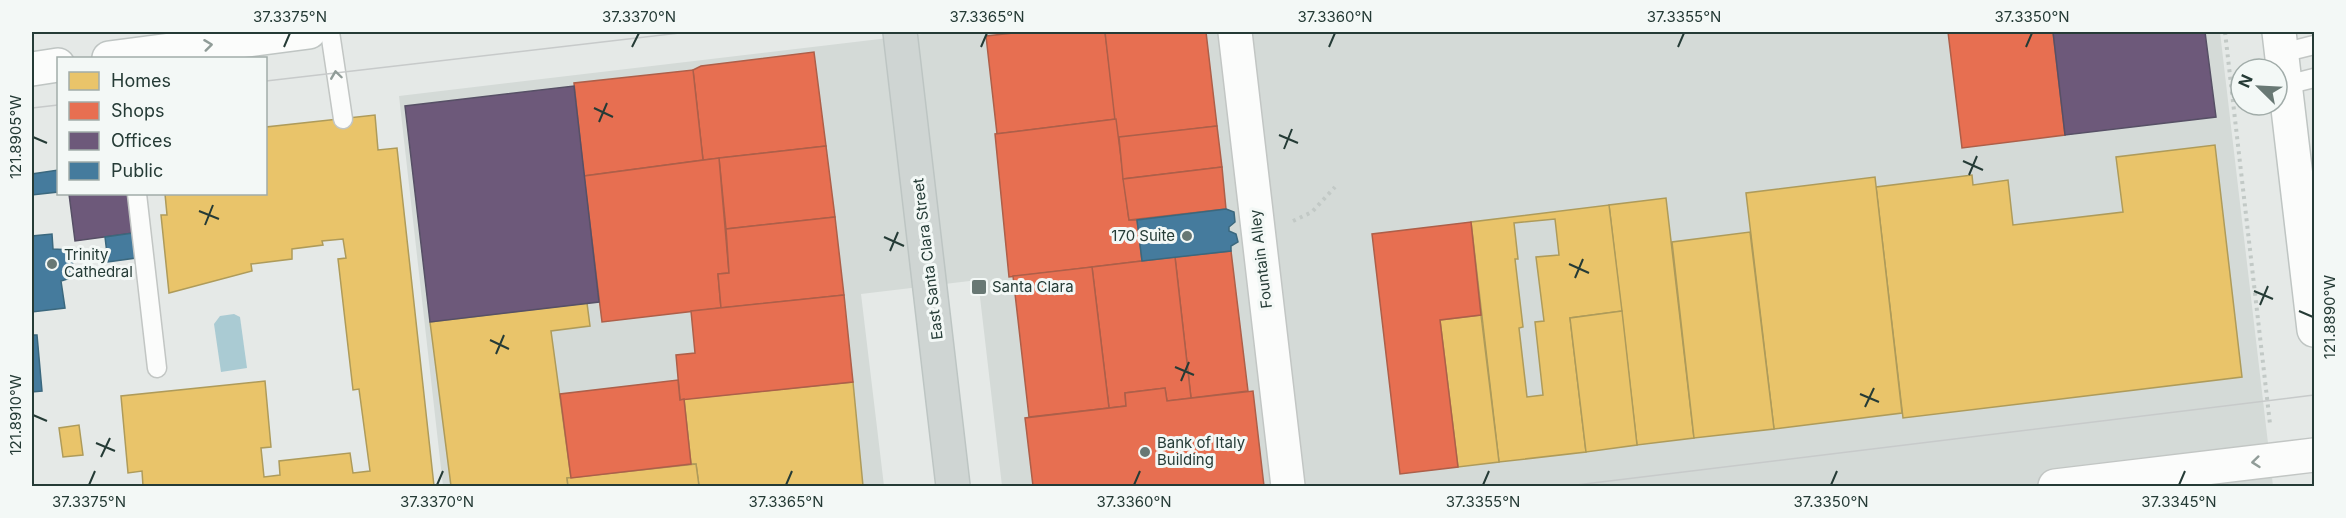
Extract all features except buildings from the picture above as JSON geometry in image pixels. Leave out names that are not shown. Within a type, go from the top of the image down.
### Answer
[{"type":"main road","name":"East Santa Clara Street","points":[[900,32],[953,486]]},
{"type":"street","points":[[124,57],[309,32]]},
{"type":"street","name":"Fountain Alley","points":[[1234,32],[1287,486]]},
{"type":"street","points":[[2280,42],[2300,82],[2314,330]]},
{"type":"street","points":[[32,69],[57,65]]},
{"type":"street","points":[[2055,486],[2314,455]]},
{"type":"lane","points":[[330,32],[343,119]]},
{"type":"lane","points":[[2280,42],[2314,45]]},
{"type":"lane","points":[[137,195],[158,368]]},
{"type":"path","points":[[2225,32],[2266,385]]},
{"type":"path","points":[[1257,225],[1278,224],[1312,212],[1335,187]]},
{"type":"shaded area","points":[[939,32],[2220,32],[2273,486],[1002,486],[978,280],[861,294],[884,486],[443,486],[399,96]]},
{"type":"water","points":[[234,314],[240,317],[247,368],[221,372],[214,324],[220,316]]},
{"type":"tram line","points":[[267,81],[688,32]]},
{"type":"tram line","points":[[32,108],[57,105]]},
{"type":"tram line","points":[[1568,486],[2314,395]]},
{"type":"place","name":"170 Suite","points":[[1187,236]]},
{"type":"place","name":"Trinity Cathedral","points":[[52,264]]},
{"type":"place","name":"Santa Clara","points":[[979,287]]},
{"type":"place","name":"Bank of Italy Building","points":[[1145,452]]}]
